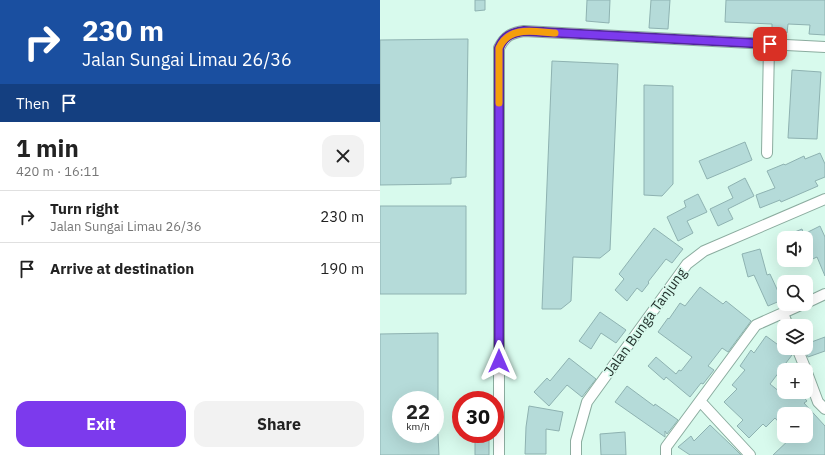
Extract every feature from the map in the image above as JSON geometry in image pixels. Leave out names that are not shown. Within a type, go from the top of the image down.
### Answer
[{"type":"street","points":[[499,455],[499,48],[502,43],[507,37],[514,33],[524,31],[825,48]]},
{"type":"street","points":[[766,153],[770,44]]},
{"type":"street","name":"Jalan Bunga Tanjung","points":[[576,455],[576,441],[587,402],[687,264],[704,251],[825,199]]},
{"type":"street","points":[[813,300],[825,294]]},
{"type":"street","points":[[666,455],[666,447],[756,325],[787,311]]},
{"type":"street","points":[[783,313],[785,319]]},
{"type":"street","points":[[813,389],[818,402],[825,409]]},
{"type":"street","points":[[700,401],[750,455]]},
{"type":"building","points":[[475,0],[485,0],[485,10],[475,11]]},
{"type":"building","points":[[587,0],[610,0],[609,23],[586,21]]},
{"type":"building","points":[[651,0],[670,0],[668,29],[649,28]]},
{"type":"building","points":[[726,0],[825,0],[825,35],[809,34],[810,25],[788,24],[787,33],[772,33],[772,24],[725,22]]},
{"type":"building","points":[[468,39],[466,177],[451,178],[451,184],[380,185],[380,40]]},
{"type":"building","points":[[552,61],[618,64],[610,250],[600,258],[573,257],[571,301],[561,309],[542,309]]},
{"type":"building","points":[[792,70],[821,72],[817,139],[788,138]]},
{"type":"building","points":[[644,85],[673,86],[673,184],[662,196],[644,195]]},
{"type":"building","points":[[745,142],[752,160],[707,179],[699,161]]},
{"type":"building","points":[[820,153],[825,164],[825,177],[815,181],[818,186],[781,202],[780,200],[760,208],[756,195],[775,188],[767,171],[784,164],[785,165],[804,156],[805,159]]},
{"type":"building","points":[[745,178],[754,196],[728,209],[733,219],[718,226],[710,209],[733,198],[728,187]]},
{"type":"building","points":[[698,194],[707,212],[687,221],[693,233],[678,241],[667,217],[686,207],[684,201]]},
{"type":"building","points":[[380,206],[466,206],[466,294],[380,294]]},
{"type":"building","points":[[820,226],[825,237],[825,276],[817,257],[813,259],[813,231],[810,231]]},
{"type":"building","points":[[654,228],[683,249],[672,263],[666,259],[642,292],[637,288],[627,301],[615,290],[624,279],[619,274]]},
{"type":"building","points":[[760,249],[767,275],[770,274],[777,289],[777,302],[768,306],[754,275],[748,277],[742,254]]},
{"type":"building","points":[[700,287],[723,304],[726,301],[751,321],[728,352],[722,348],[708,366],[714,370],[690,397],[666,377],[664,380],[648,366],[656,357],[676,374],[679,370],[681,371],[692,357],[658,332],[680,303],[685,306]]},
{"type":"building","points":[[600,312],[626,330],[616,343],[601,333],[591,349],[579,341]]},
{"type":"building","points":[[438,333],[438,391],[392,391],[392,443],[438,443],[439,455],[380,455],[380,334]]},
{"type":"building","points":[[766,336],[777,344],[777,355],[792,355],[786,363],[777,363],[777,375],[770,384],[777,390],[777,399],[805,399],[807,401],[804,403],[808,407],[777,407],[777,420],[775,418],[766,427],[763,424],[749,438],[737,426],[743,420],[724,402],[737,389],[732,385],[745,370],[740,366],[751,350],[754,353]]},
{"type":"building","points":[[825,337],[825,351],[808,357],[807,355],[813,355],[813,341]]},
{"type":"building","points":[[569,358],[596,379],[582,397],[567,385],[549,406],[534,392],[547,378],[550,381]]},
{"type":"building","points":[[627,386],[654,406],[655,404],[678,420],[667,434],[665,431],[665,437],[615,402]]},
{"type":"building","points":[[529,406],[563,412],[559,431],[546,429],[546,454],[525,454],[526,427]]},
{"type":"building","points":[[813,413],[825,426],[825,455],[773,455],[786,443],[813,443]]},
{"type":"building","points":[[710,425],[741,455],[690,455],[678,447],[691,436],[694,441]]},
{"type":"building","points":[[625,432],[626,455],[601,455],[600,434]]},
{"type":"building","points":[[475,443],[489,443],[489,455],[475,455]]},
{"type":"slow traffic","points":[[499,103],[499,48],[502,43],[507,37],[514,33],[524,31],[555,33]]},
{"type":"route","points":[[499,361],[499,48],[507,37],[514,33],[524,31],[770,44]]}]
